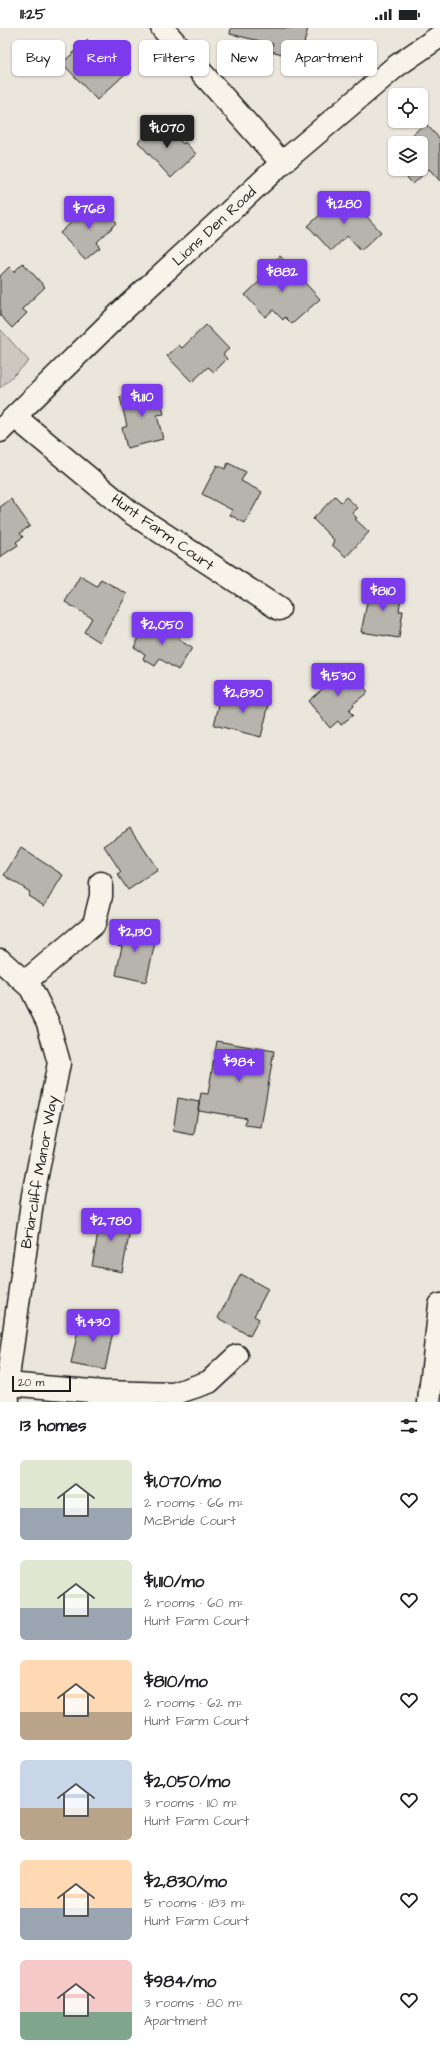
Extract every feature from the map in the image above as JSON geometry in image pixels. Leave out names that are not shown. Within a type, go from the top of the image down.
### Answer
[{"type":"street","points":[[162,28],[282,163]]},
{"type":"street","name":"Lions Den Road","points":[[8,424],[121,312],[282,163],[395,67],[440,36]]},
{"type":"street","name":"Hunt Farm Court","points":[[8,424],[130,512],[279,609]]},
{"type":"street","points":[[25,982],[94,924],[101,896],[101,883]]},
{"type":"street","name":"Briarcliff Manor Way","points":[[0,960],[31,988],[48,1023],[59,1063],[33,1194],[7,1393]]},
{"type":"street","points":[[429,1402],[440,1305]]},
{"type":"street","points":[[7,1393],[103,1392],[173,1394],[209,1382],[237,1356]]},
{"type":"shaded area","points":[[0,329],[29,361],[0,388]]},
{"type":"building","points":[[231,28],[308,28],[305,40],[281,40],[281,54],[273,52],[273,40],[256,40],[230,34]]},
{"type":"building","points":[[73,53],[73,75],[65,66],[65,60]]},
{"type":"building","points":[[74,76],[123,76],[97,100]]},
{"type":"building","points":[[161,120],[183,144],[185,142],[196,154],[171,178],[138,142]]},
{"type":"building","points":[[428,126],[440,139],[440,181],[429,169],[428,170],[428,136],[411,136],[420,128],[428,128]]},
{"type":"building","points":[[406,176],[422,176],[413,184]]},
{"type":"building","points":[[344,192],[381,232],[361,251],[347,236],[331,251],[308,226]]},
{"type":"building","points":[[96,200],[117,223],[96,243],[100,247],[85,260],[60,233]]},
{"type":"building","points":[[280,256],[320,299],[292,324],[285,317],[283,320],[273,310],[265,317],[245,295],[261,280],[258,276]]},
{"type":"building","points":[[23,263],[45,287],[22,309],[27,313],[12,328],[0,315],[0,276],[9,267],[14,272]]},
{"type":"building","points":[[206,325],[229,349],[223,354],[227,359],[214,372],[208,367],[192,382],[167,356],[179,345],[182,348]]},
{"type":"building","points":[[151,389],[154,401],[160,399],[164,414],[157,415],[163,439],[127,448],[122,428],[127,426],[120,397]]},
{"type":"building","points":[[228,463],[246,472],[241,481],[262,492],[245,523],[230,515],[232,510],[202,494],[217,465],[225,469]]},
{"type":"building","points":[[335,496],[341,502],[346,497],[358,508],[352,513],[357,518],[355,519],[369,532],[346,557],[332,545],[334,540],[313,519]]},
{"type":"building","points":[[11,499],[30,526],[20,533],[23,537],[16,542],[18,545],[0,557],[0,507]]},
{"type":"building","points":[[80,576],[97,586],[101,579],[127,594],[100,642],[84,632],[92,618],[65,602]]},
{"type":"building","points":[[371,584],[402,590],[399,611],[403,611],[399,638],[361,632]]},
{"type":"building","points":[[150,619],[180,638],[179,640],[192,648],[178,670],[160,659],[155,666],[143,659],[145,654],[134,647]]},
{"type":"building","points":[[345,663],[368,692],[353,704],[354,706],[349,711],[353,715],[341,725],[338,721],[330,728],[308,701],[334,679],[331,675]]},
{"type":"building","points":[[222,693],[241,698],[242,693],[270,700],[261,737],[214,725]]},
{"type":"building","points":[[130,828],[158,870],[128,890],[118,875],[121,872],[104,846]]},
{"type":"building","points":[[21,848],[63,875],[44,906],[28,896],[30,892],[4,875]]},
{"type":"building","points":[[121,925],[157,934],[146,982],[116,975],[122,946],[117,945]]},
{"type":"building","points":[[217,1041],[274,1051],[261,1127],[245,1125],[246,1118],[198,1110],[201,1093],[208,1094]]},
{"type":"building","points":[[178,1098],[199,1102],[194,1135],[173,1131]]},
{"type":"building","points":[[96,1213],[132,1220],[122,1272],[92,1266],[98,1233],[92,1232]]},
{"type":"building","points":[[241,1274],[268,1289],[254,1316],[259,1319],[250,1336],[218,1318]]},
{"type":"building","points":[[81,1316],[115,1322],[105,1370],[71,1364]]}]
